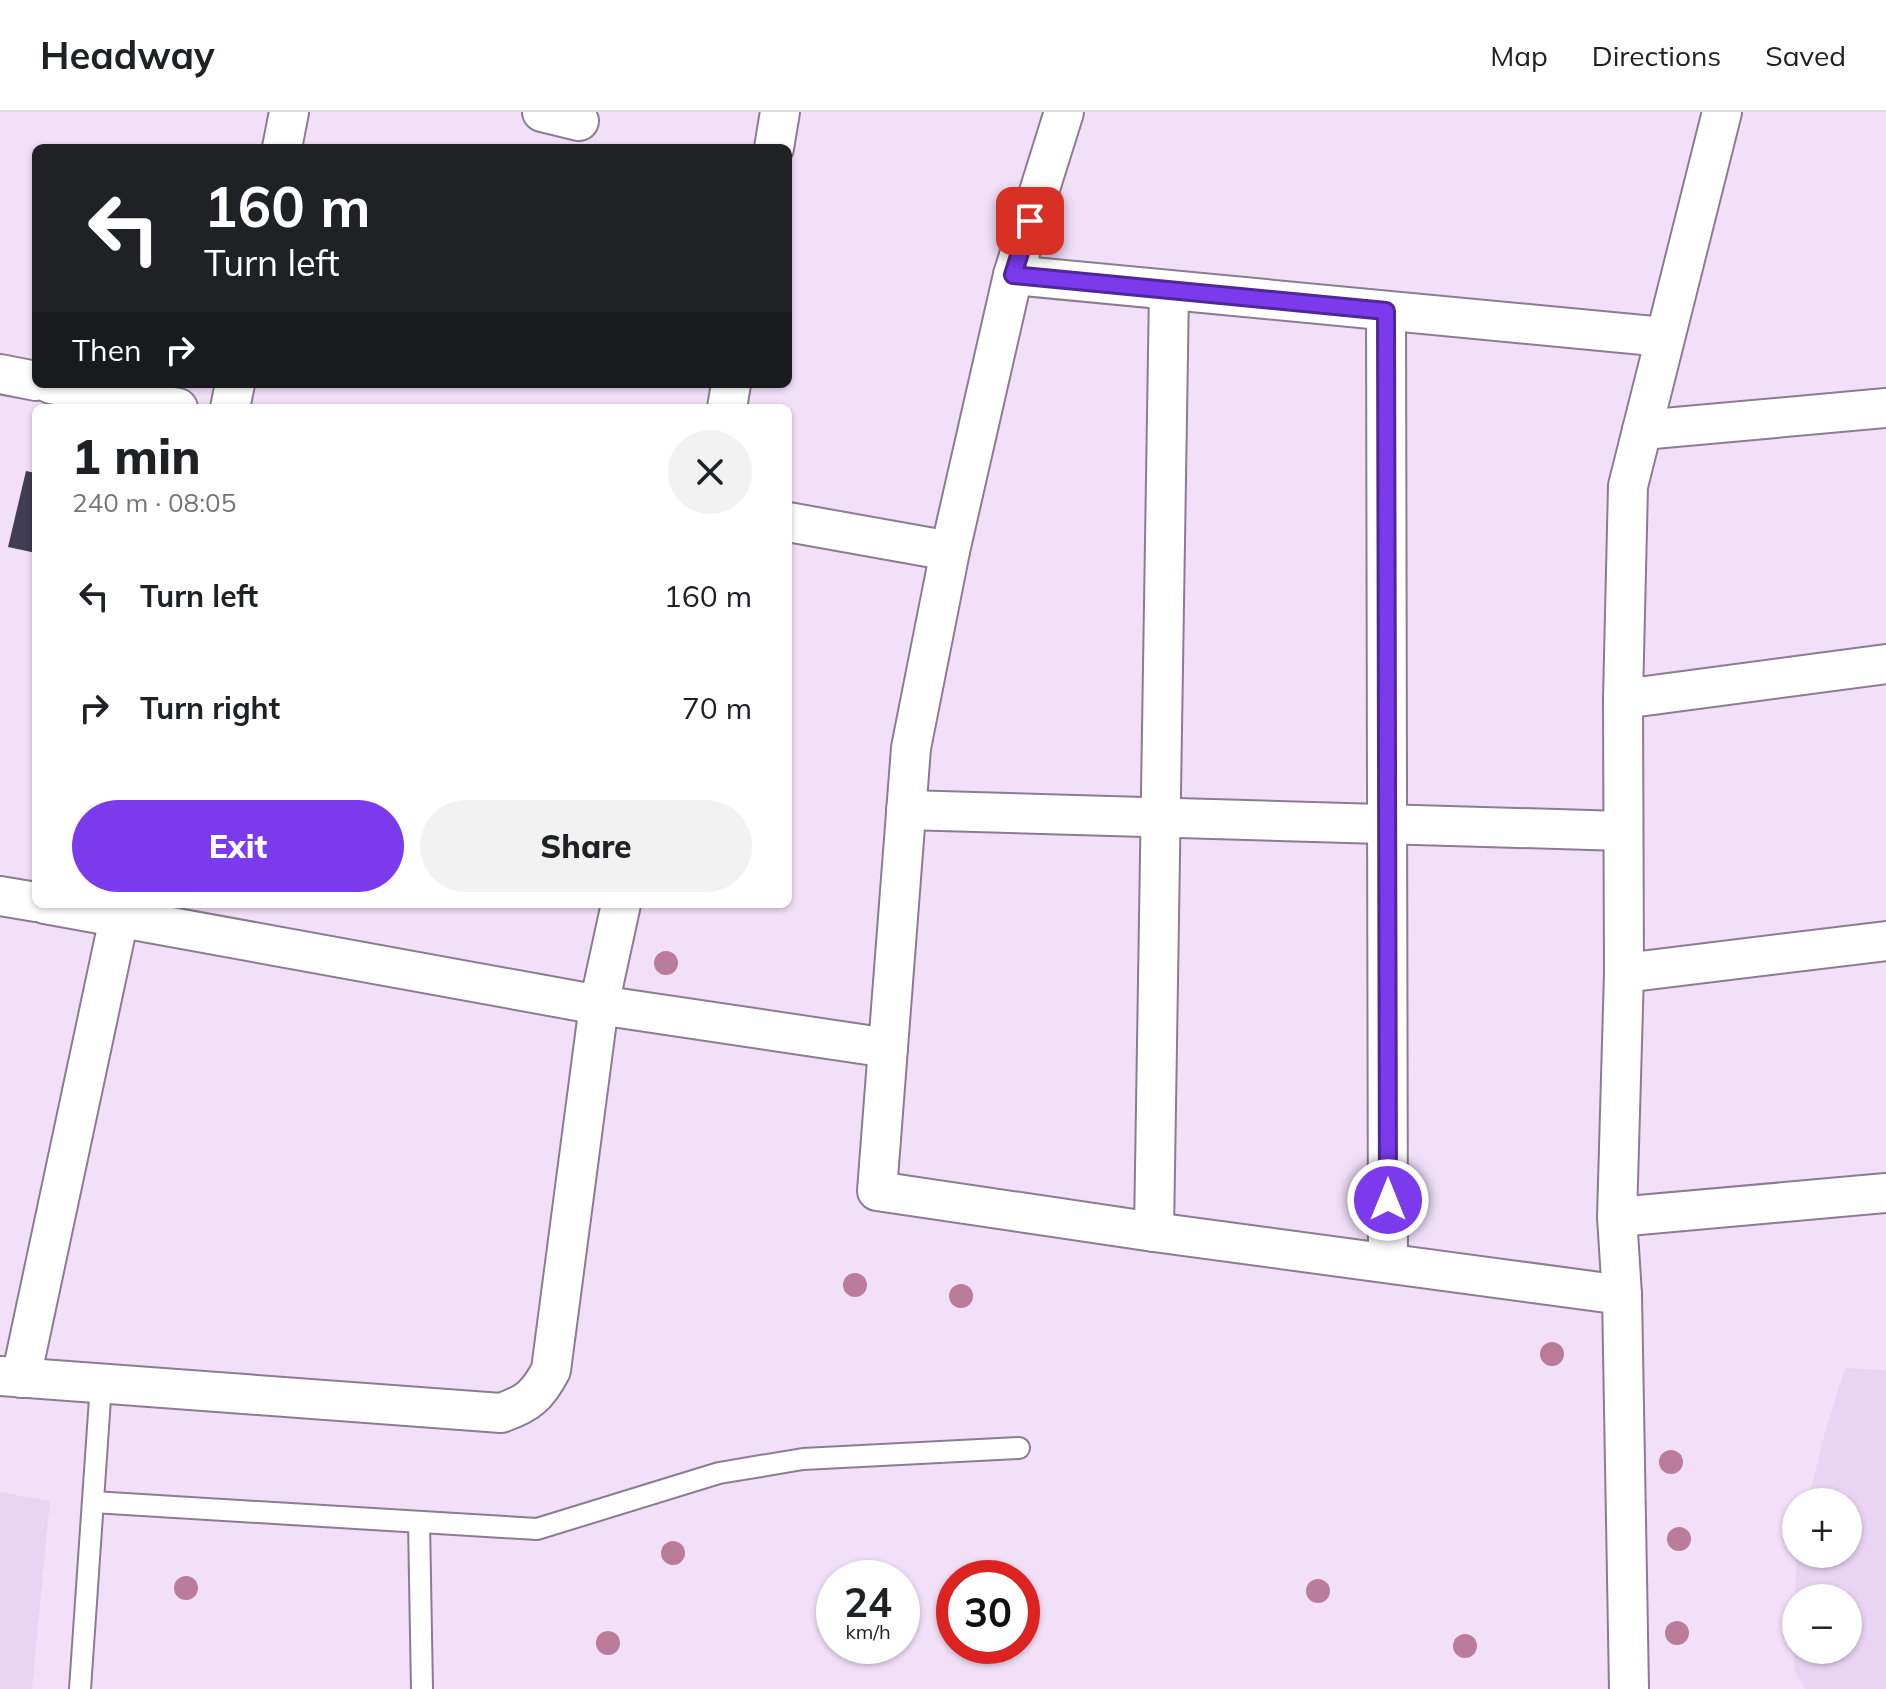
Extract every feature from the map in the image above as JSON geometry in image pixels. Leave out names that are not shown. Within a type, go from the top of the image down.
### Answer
[{"type":"street","points":[[283,144],[289,112]]},
{"type":"street","points":[[542,112],[579,121]]},
{"type":"street","points":[[775,144],[780,112]]},
{"type":"street","points":[[1064,112],[1013,275],[950,551],[911,748],[877,1191],[1622,1295]]},
{"type":"street","points":[[1629,1689],[1622,1295],[1617,1217],[1624,973],[1623,699],[1628,486],[1722,112]]},
{"type":"street","points":[[1013,275],[1664,337]]},
{"type":"street","points":[[1154,1232],[1169,290]]},
{"type":"street","points":[[1386,311],[1388,1263]]},
{"type":"street","points":[[0,374],[32,380]]},
{"type":"street","points":[[72,388],[157,404]]},
{"type":"street","points":[[1642,430],[1886,408]]},
{"type":"street","points":[[792,523],[950,551]]},
{"type":"street","points":[[1623,699],[1886,664]]},
{"type":"street","points":[[906,810],[1623,831]]},
{"type":"street","points":[[0,896],[32,901]]},
{"type":"street","points":[[88,908],[121,911],[599,1005],[888,1048]]},
{"type":"street","points":[[121,911],[11,1377],[501,1413],[519,1407],[541,1391],[551,1370],[599,1005],[620,908]]},
{"type":"street","points":[[1624,973],[1886,941]]},
{"type":"street","points":[[1617,1217],[1886,1193]]},
{"type":"lane","points":[[80,1689],[101,1384]]},
{"type":"lane","points":[[93,1502],[537,1529],[719,1473],[803,1459],[1019,1448]]},
{"type":"lane","points":[[419,1522],[422,1689]]},
{"type":"shaded area","points":[[1845,1368],[1886,1370],[1886,1689],[1805,1689],[1794,1670],[1794,1664],[1862,1664],[1862,1584],[1795,1584],[1796,1568],[1862,1568],[1862,1488],[1811,1488]]},
{"type":"shaded area","points":[[0,1492],[50,1501],[32,1689],[0,1689]]},
{"type":"building","points":[[26,471],[32,472],[32,552],[8,547]]},
{"type":"route","points":[[1030,221],[1013,275],[1386,311],[1388,1200]]}]
